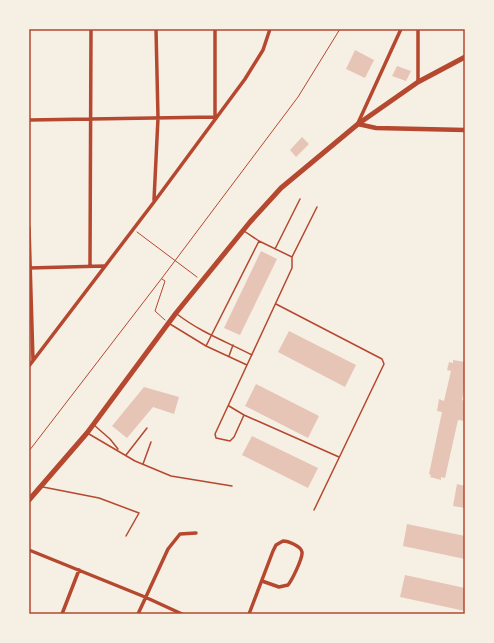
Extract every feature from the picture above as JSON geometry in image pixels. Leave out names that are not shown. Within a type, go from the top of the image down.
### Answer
[{"type":"main road","points":[[29,500],[94,425],[168,323],[201,281],[243,230],[281,188],[358,124],[418,82],[465,57]]},
{"type":"street","points":[[90,266],[91,29]]},
{"type":"street","points":[[154,202],[158,118],[156,29]]},
{"type":"street","points":[[215,29],[215,118]]},
{"type":"street","points":[[29,366],[154,202],[245,78],[263,50],[270,29]]},
{"type":"street","points":[[401,29],[358,124],[376,128],[465,130]]},
{"type":"street","points":[[418,29],[418,82]]},
{"type":"street","points":[[29,120],[215,118]]},
{"type":"street","points":[[29,228],[29,268],[33,360]]},
{"type":"street","points":[[29,268],[104,266]]},
{"type":"street","points":[[138,614],[144,597],[168,549],[180,534],[196,534]]},
{"type":"street","points":[[249,614],[273,551],[279,542],[283,540],[288,541],[300,548],[302,556],[288,586],[279,588],[262,581]]},
{"type":"street","points":[[29,550],[182,614]]},
{"type":"street","points":[[62,614],[79,570]]},
{"type":"lane","points":[[275,248],[300,199]]},
{"type":"lane","points":[[244,415],[234,437],[230,441],[216,438],[215,434],[292,268],[292,257],[317,207]]},
{"type":"lane","points":[[243,230],[259,241],[292,257]]},
{"type":"lane","points":[[206,346],[259,241]]},
{"type":"lane","points":[[276,304],[382,359],[384,364],[314,510]]},
{"type":"lane","points":[[176,313],[186,321],[212,336],[252,355]]},
{"type":"lane","points":[[168,323],[206,346],[247,365]]},
{"type":"lane","points":[[229,356],[233,345]]},
{"type":"lane","points":[[229,406],[238,410],[244,415],[339,457]]},
{"type":"lane","points":[[94,425],[110,439],[120,451]]},
{"type":"lane","points":[[126,455],[147,428]]},
{"type":"lane","points":[[87,433],[143,464],[171,476],[232,486]]},
{"type":"lane","points":[[143,464],[151,442]]},
{"type":"lane","points":[[41,486],[99,498],[139,513],[126,536]]},
{"type":"path","points":[[29,451],[175,261],[298,97],[340,29]]},
{"type":"path","points":[[133,230],[201,281]]},
{"type":"path","points":[[162,278],[165,281],[155,311],[168,323]]},
{"type":"building","points":[[355,50],[374,60],[365,78],[346,69]]},
{"type":"building","points":[[397,66],[411,71],[406,81],[392,76]]},
{"type":"building","points":[[302,137],[309,144],[296,157],[290,150]]},
{"type":"building","points":[[261,251],[277,259],[240,335],[224,328]]},
{"type":"building","points":[[289,331],[356,365],[345,387],[278,352]]},
{"type":"building","points":[[453,360],[465,362],[465,384],[462,400],[465,401],[465,421],[458,420],[445,478],[441,477],[441,480],[430,477],[431,475],[429,474],[442,412],[437,411],[439,399],[444,401],[451,371],[447,370],[449,362],[453,363]]},
{"type":"building","points":[[256,384],[319,416],[308,438],[245,406]]},
{"type":"building","points":[[144,387],[179,397],[174,414],[153,407],[127,438],[112,426]]},
{"type":"building","points":[[252,436],[318,468],[308,488],[242,455]]},
{"type":"building","points":[[457,484],[465,486],[465,508],[453,506]]},
{"type":"building","points":[[407,524],[465,536],[465,559],[403,546]]},
{"type":"building","points":[[405,575],[465,588],[465,611],[400,597]]}]
